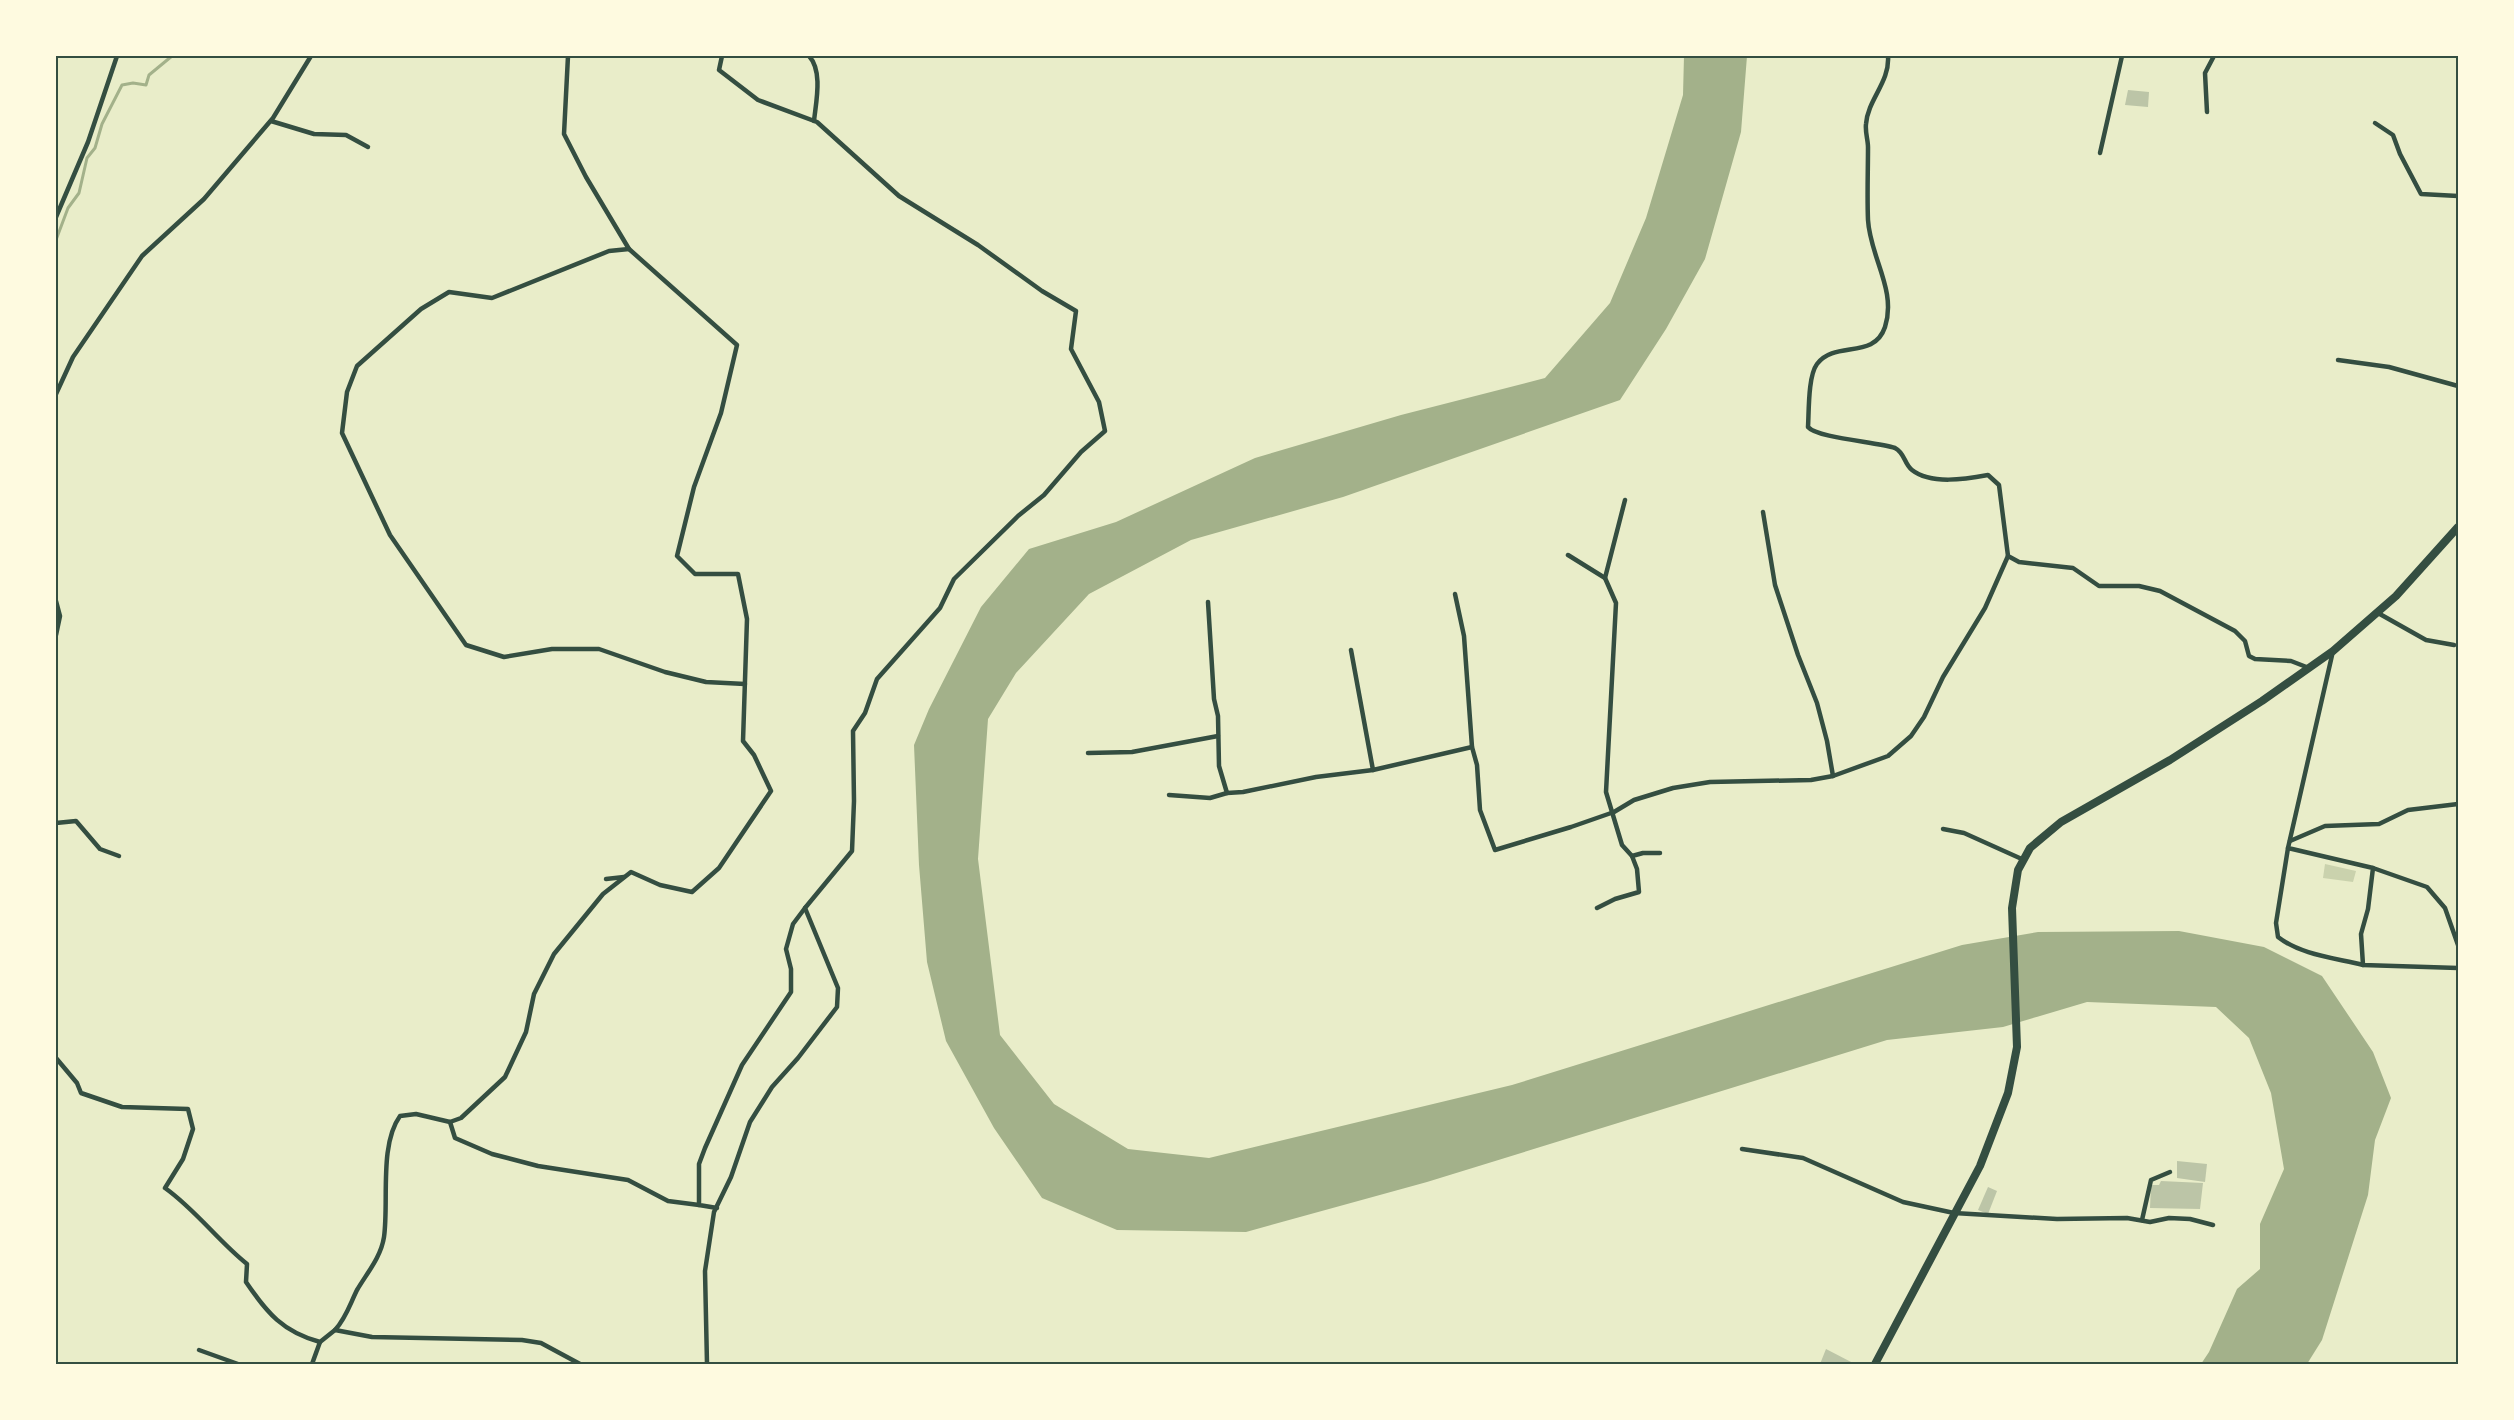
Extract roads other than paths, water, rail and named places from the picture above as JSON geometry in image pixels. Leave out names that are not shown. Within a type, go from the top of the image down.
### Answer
[{"type":"main road","points":[[1875,1365],[1980,1166],[2008,1093],[2017,1047],[2012,908],[2018,870],[2030,848],[2061,822],[2170,760],[2333,651],[2378,613],[2458,527]]},
{"type":"street","points":[[56,217],[88,142],[117,56]]},
{"type":"street","points":[[56,394],[73,357],[142,256],[204,199],[271,121],[311,56]]},
{"type":"street","points":[[568,56],[564,134],[586,177],[629,249],[737,345],[721,413],[694,487],[677,556],[695,574],[738,574],[747,619],[744,741],[754,755],[771,791],[718,868],[692,892],[660,885],[631,873]]},
{"type":"street","points":[[699,1205],[699,1164],[705,1148],[742,1065],[791,992],[786,949],[793,924],[852,851],[853,731],[865,713],[877,679],[940,608],[954,579],[1018,516],[1044,495],[1081,453],[1105,431],[1099,402],[1071,349],[1076,311],[1042,291],[978,245],[899,196],[814,121],[758,100],[718,70],[723,56]]},
{"type":"street","points":[[809,56],[815,63],[817,95],[814,121]]},
{"type":"street","points":[[1455,594],[1464,636],[1472,747],[1477,765],[1480,810],[1495,850],[1614,812],[1634,800],[1682,787],[1710,782],[1811,780],[1833,776],[1888,756],[1911,736],[1924,717],[1943,677],[1985,608],[2008,556],[2000,485],[1994,479],[1988,476],[1953,480],[1920,475],[1909,469],[1902,451],[1895,448],[1828,435],[1808,427],[1811,388],[1816,365],[1828,353],[1849,351],[1875,343],[1881,338],[1885,326],[1888,310],[1884,279],[1874,252],[1868,223],[1866,123],[1875,97],[1883,85],[1889,65],[1888,56]]},
{"type":"street","points":[[2100,153],[2122,56]]},
{"type":"street","points":[[2207,112],[2205,73],[2214,56]]},
{"type":"street","points":[[271,121],[314,134],[346,135],[368,147]]},
{"type":"street","points":[[2375,123],[2393,135],[2400,154],[2421,194],[2458,196]]},
{"type":"street","points":[[629,249],[609,251],[492,298],[449,292],[421,309],[357,366],[347,392],[342,433],[390,535],[466,645],[504,657],[552,649],[599,649],[696,680],[745,684]]},
{"type":"street","points":[[2338,360],[2389,367],[2458,386]]},
{"type":"street","points":[[1605,578],[1625,500]]},
{"type":"street","points":[[1763,512],[1775,585],[1798,655],[1817,703],[1833,776]]},
{"type":"street","points":[[1568,555],[1605,578],[1616,603],[1606,792],[1614,812],[1622,845],[1632,856],[1637,869],[1639,892],[1615,899],[1597,908]]},
{"type":"street","points":[[2008,556],[2019,562],[2073,568],[2099,586],[2139,586],[2160,591],[2235,630],[2245,641],[2249,656],[2254,659],[2290,661],[2309,668]]},
{"type":"street","points":[[56,601],[60,616],[56,635]]},
{"type":"street","points":[[1208,602],[1214,699],[1218,716],[1219,766],[1227,793]]},
{"type":"street","points":[[2378,613],[2426,640],[2454,645]]},
{"type":"street","points":[[1351,650],[1373,770]]},
{"type":"street","points":[[2333,651],[2288,848],[2276,923],[2278,937],[2287,944],[2311,953],[2363,965],[2458,968]]},
{"type":"street","points":[[1088,753],[1132,753],[1218,736]]},
{"type":"street","points":[[1168,795],[1210,798],[1316,777],[1373,770],[1472,747]]},
{"type":"street","points":[[2290,841],[2325,826],[2379,824],[2408,810],[2458,804]]},
{"type":"street","points":[[56,823],[76,821],[100,849],[119,856]]},
{"type":"street","points":[[1943,829],[1964,833],[2024,860]]},
{"type":"street","points":[[2288,848],[2373,868],[2427,887],[2445,908],[2458,945]]},
{"type":"street","points":[[1632,856],[1643,853],[1660,854]]},
{"type":"street","points":[[2363,965],[2361,934],[2368,909],[2373,868]]},
{"type":"street","points":[[606,879],[624,877],[631,873]]},
{"type":"street","points":[[312,1365],[320,1342],[343,1322],[357,1291],[381,1250],[385,1228],[388,1159],[393,1129],[397,1120],[400,1116],[409,1113],[450,1122],[461,1118],[505,1077],[526,1032],[534,994],[554,954],[603,894],[631,873]]},
{"type":"street","points":[[707,1365],[705,1271],[708,1239],[717,1208],[731,1177],[750,1122],[772,1087],[798,1058],[837,1007],[838,988],[805,908]]},
{"type":"street","points":[[56,1058],[77,1083],[81,1094],[122,1107],[188,1108],[193,1129],[183,1159],[165,1188],[184,1202],[247,1264],[246,1282],[278,1323],[305,1338],[320,1342]]},
{"type":"street","points":[[450,1122],[455,1138],[492,1154],[538,1166],[628,1180],[668,1201],[717,1208]]},
{"type":"street","points":[[1742,1149],[1803,1158],[1903,1202],[1954,1213],[2057,1219],[2190,1219],[2214,1225]]},
{"type":"street","points":[[2142,1220],[2151,1180],[2170,1172]]},
{"type":"street","points":[[335,1330],[372,1337],[522,1340],[541,1343],[580,1365]]},
{"type":"street","points":[[199,1350],[238,1365]]},
{"type":"waterway","points":[[56,240],[68,208],[79,193],[87,158],[95,148],[102,124],[122,85],[133,83],[146,85],[149,75],[172,56]]}]
